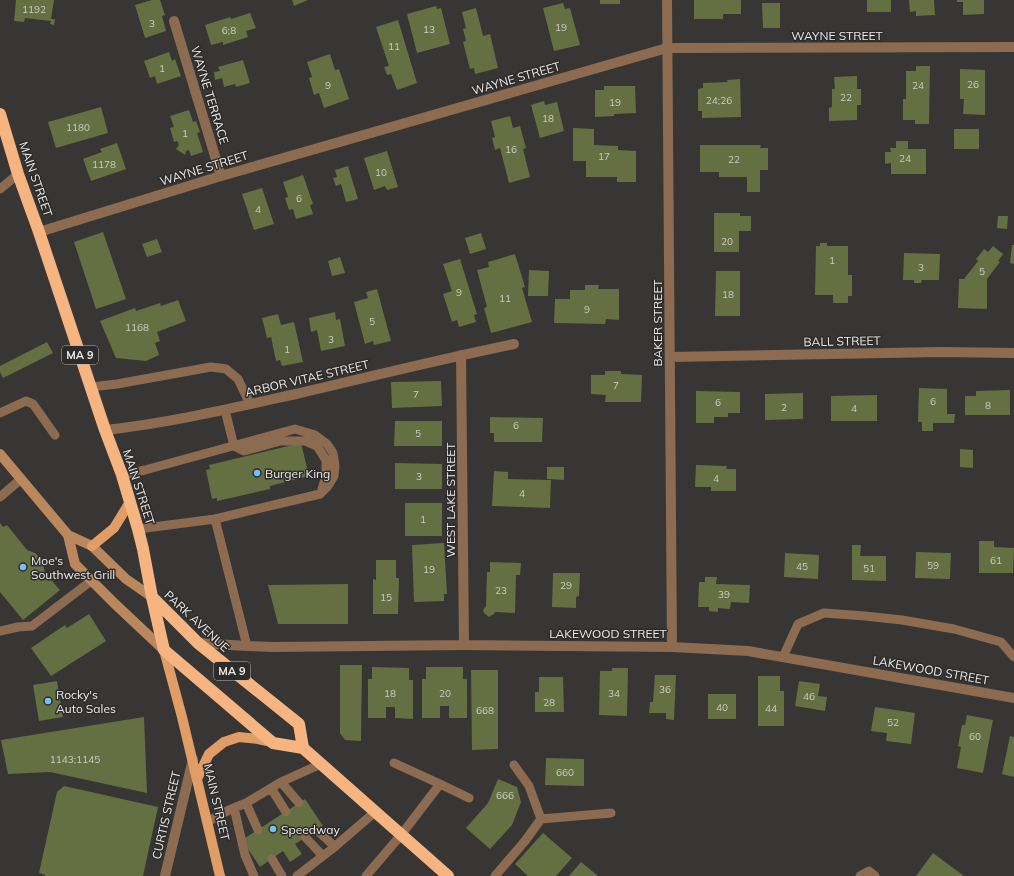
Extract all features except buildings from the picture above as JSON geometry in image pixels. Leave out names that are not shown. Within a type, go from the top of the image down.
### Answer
[{"type":"highway","name":"MAIN STREET","points":[[0,114],[18,174],[39,232],[105,430],[122,475],[145,558],[164,650]]},
{"type":"highway","name":"PARK AVENUE","points":[[152,597],[198,643],[299,724],[303,748]]},
{"type":"highway","name":"MA 9","points":[[164,650],[273,743]]},
{"type":"highway","points":[[273,743],[303,748],[448,876]]},
{"type":"main road","points":[[0,454],[68,535],[92,546],[126,579],[152,597]]},
{"type":"main road","points":[[92,546],[114,528],[130,502]]},
{"type":"main road","points":[[68,535],[75,564],[164,650]]},
{"type":"main road","name":"MAIN STREET","points":[[164,650],[180,707],[220,876]]},
{"type":"main road","points":[[197,779],[209,754],[224,742],[238,737],[258,739],[273,743]]},
{"type":"street","name":"BAKER STREET","points":[[667,0],[672,646]]},
{"type":"street","name":"WAYNE TERRACE","points":[[174,21],[221,176]]},
{"type":"street","name":"WAYNE STREET","points":[[39,232],[221,176],[667,48],[1014,47]]},
{"type":"street","name":"ARBOR VITAE STREET","points":[[105,430],[133,427],[225,410],[514,344]]},
{"type":"street","name":"BALL STREET","points":[[670,357],[942,352],[1014,354]]},
{"type":"street","name":"WEST LAKE STREET","points":[[461,355],[464,646]]},
{"type":"street","name":"LAKEWOOD STREET","points":[[198,643],[274,647],[672,646],[748,651],[1014,698]]},
{"type":"street","name":"CURTIS STREET","points":[[165,876],[192,760]]},
{"type":"lane","points":[[0,189],[18,174]]},
{"type":"lane","points":[[91,387],[117,384],[211,367],[226,369],[238,379],[250,404]]},
{"type":"lane","points":[[0,413],[26,401],[33,404],[55,435]]},
{"type":"lane","points":[[225,410],[234,446]]},
{"type":"lane","points":[[122,475],[295,429],[316,435],[327,444],[333,453],[335,466],[334,476],[328,486],[320,494],[215,519],[138,529]]},
{"type":"lane","points":[[0,497],[21,479]]},
{"type":"lane","points":[[215,519],[247,646]]},
{"type":"lane","points":[[0,631],[32,626],[91,581]]},
{"type":"lane","points":[[782,657],[798,624],[824,613],[902,620],[954,629],[1001,642],[1014,657]]},
{"type":"lane","points":[[394,763],[469,798]]},
{"type":"lane","points":[[207,822],[246,803],[281,782],[321,764]]},
{"type":"lane","points":[[514,764],[530,786],[541,819]]},
{"type":"lane","points":[[281,782],[299,804]]},
{"type":"lane","points":[[366,876],[401,835],[440,784]]},
{"type":"lane","points":[[271,788],[286,812]]},
{"type":"lane","points":[[246,803],[258,830]]},
{"type":"lane","points":[[234,808],[245,855],[254,876]]},
{"type":"lane","points":[[296,876],[335,847],[375,812]]},
{"type":"lane","points":[[495,876],[525,841],[541,819],[611,813]]},
{"type":"lane","points":[[317,830],[335,847]]},
{"type":"lane","points":[[305,837],[323,856]]},
{"type":"lane","points":[[272,859],[282,876]]},
{"type":"lane","points":[[860,876],[870,871],[875,876]]},
{"type":"place","name":"Burger King","points":[[257,473]]},
{"type":"place","name":"Moe's Southwest Grill","points":[[23,567]]},
{"type":"place","name":"Rocky's Auto Sales","points":[[48,701]]},
{"type":"place","name":"Speedway","points":[[273,829]]}]
